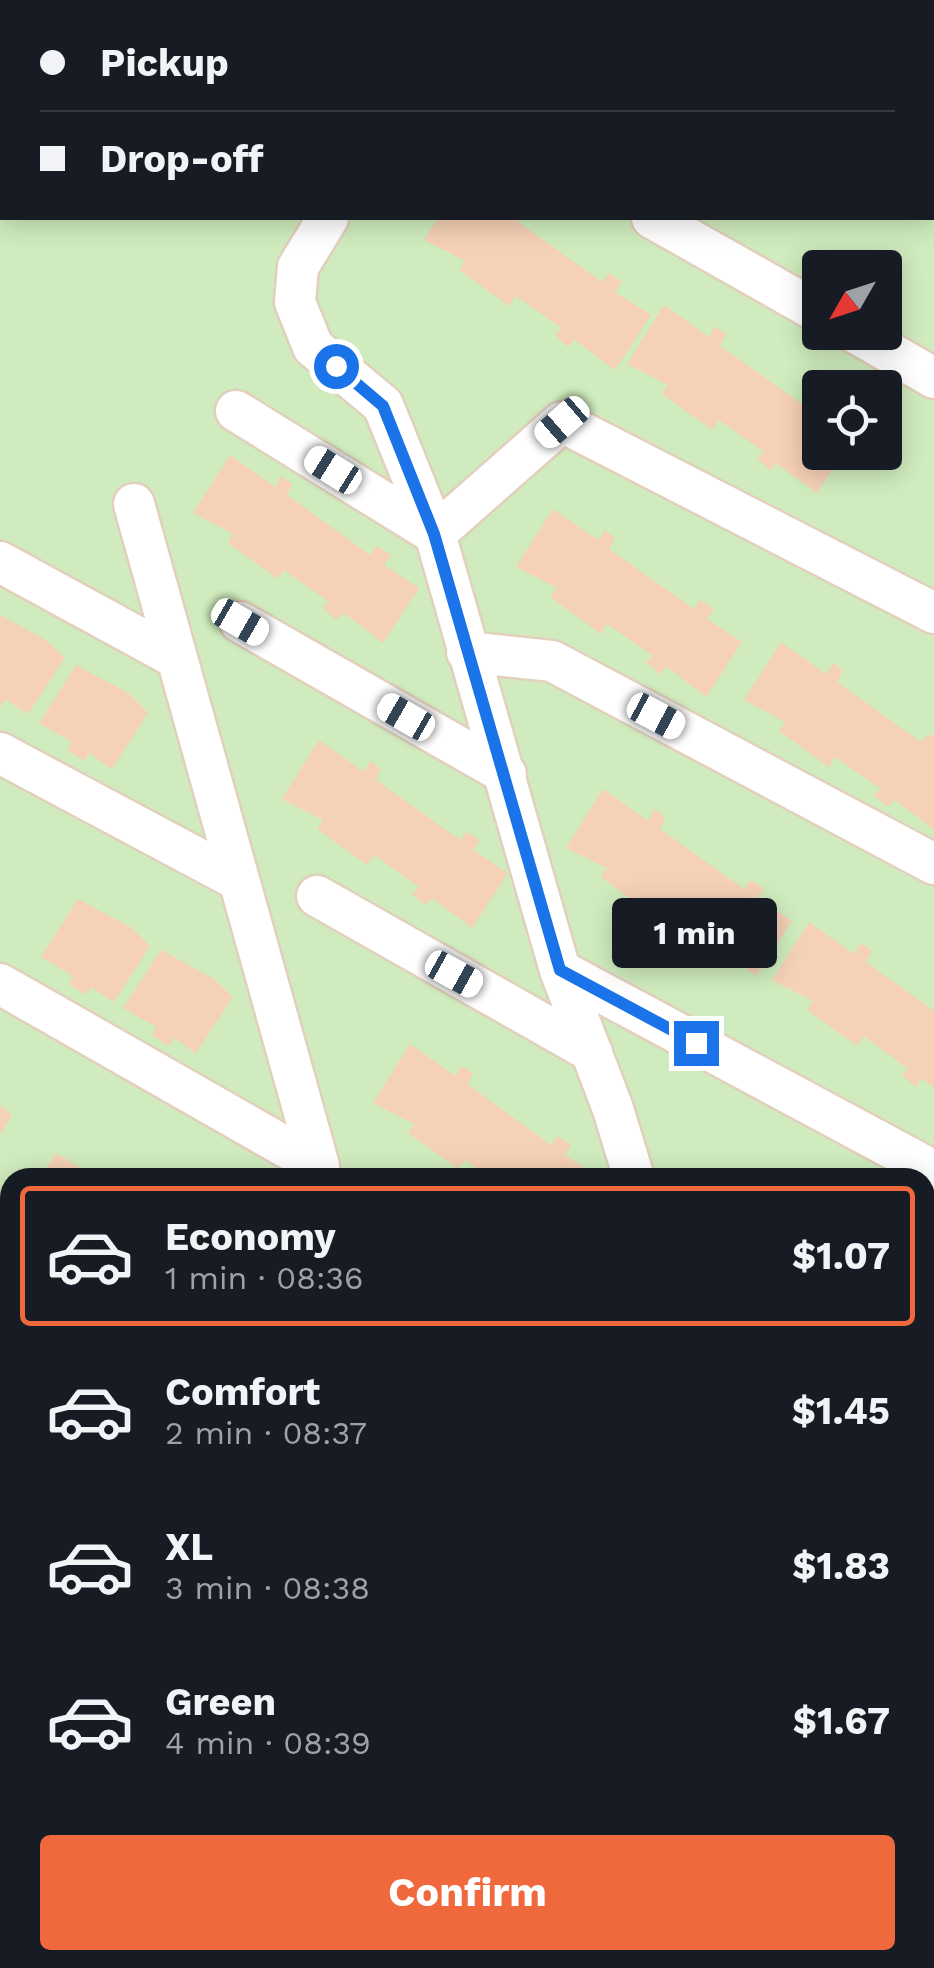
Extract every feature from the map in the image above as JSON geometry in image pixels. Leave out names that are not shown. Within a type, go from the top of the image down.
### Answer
[{"type":"street","points":[[327,220],[298,266],[295,302],[313,347],[383,406],[434,534],[560,970],[631,1168]]},
{"type":"street","points":[[656,220],[802,303]]},
{"type":"street","points":[[885,350],[934,378]]},
{"type":"street","points":[[236,410],[434,534]]},
{"type":"street","points":[[434,534],[562,422],[934,613]]},
{"type":"street","points":[[134,504],[317,1168]]},
{"type":"street","points":[[0,562],[176,658]]},
{"type":"street","points":[[240,622],[506,774]]},
{"type":"street","points":[[466,652],[552,661],[934,864]]},
{"type":"street","points":[[0,753],[238,880]]},
{"type":"street","points":[[318,896],[592,1052]]},
{"type":"street","points":[[560,970],[927,1168]]},
{"type":"street","points":[[0,984],[311,1168]]},
{"type":"green space","points":[[0,220],[934,220],[934,1168],[0,1168]]},
{"type":"building","points":[[437,220],[519,220],[602,282],[609,273],[622,282],[615,292],[651,315],[615,370],[575,340],[567,347],[555,335],[561,328],[516,296],[509,306],[459,270],[465,261],[424,240]]},
{"type":"building","points":[[664,305],[709,337],[716,326],[726,335],[720,346],[802,404],[802,470],[832,470],[817,493],[777,464],[770,470],[757,459],[764,452],[719,420],[712,430],[662,394],[668,385],[627,364]]},
{"type":"building","points":[[230,455],[275,487],[281,476],[292,484],[287,495],[370,555],[377,546],[391,555],[384,565],[419,588],[383,643],[344,613],[336,620],[323,608],[329,602],[284,570],[278,579],[228,543],[233,534],[193,513]]},
{"type":"building","points":[[553,509],[598,540],[605,530],[615,538],[609,549],[694,609],[700,600],[714,609],[707,619],[742,642],[706,697],[667,667],[659,674],[646,662],[653,656],[607,624],[601,634],[550,597],[557,588],[516,567]]},
{"type":"building","points":[[0,615],[46,640],[65,658],[28,714],[5,699],[0,708]]},
{"type":"building","points":[[781,642],[826,674],[833,663],[843,671],[837,682],[921,742],[928,734],[934,737],[934,830],[895,800],[887,807],[874,795],[881,789],[835,757],[829,767],[779,731],[785,722],[744,700]]},
{"type":"building","points":[[76,665],[130,694],[148,713],[112,769],[89,753],[84,761],[67,750],[72,742],[39,723]]},
{"type":"building","points":[[319,740],[364,772],[371,761],[381,769],[376,780],[460,840],[467,832],[480,840],[473,850],[508,873],[472,928],[432,898],[425,905],[412,894],[419,887],[374,855],[367,865],[317,829],[323,820],[282,799]]},
{"type":"building","points":[[603,789],[648,821],[655,809],[665,818],[660,829],[744,889],[751,880],[764,889],[757,899],[792,921],[756,976],[716,947],[709,954],[696,942],[703,936],[658,904],[651,914],[601,877],[607,868],[566,848]]},
{"type":"building","points":[[78,899],[132,928],[150,946],[114,1002],[91,987],[86,995],[69,984],[73,976],[41,957]]},
{"type":"building","points":[[809,922],[854,954],[861,943],[872,951],[866,962],[934,1011],[934,1088],[922,1079],[915,1087],[902,1075],[908,1069],[864,1036],[857,1046],[807,1010],[813,1001],[772,980]]},
{"type":"building","points":[[161,950],[214,979],[233,997],[196,1053],[174,1038],[169,1046],[152,1035],[156,1027],[123,1008]]},
{"type":"building","points":[[410,1044],[455,1076],[462,1066],[473,1074],[467,1084],[551,1145],[558,1136],[571,1145],[565,1155],[584,1168],[476,1168],[465,1160],[457,1168],[408,1133],[414,1124],[373,1103]]},
{"type":"building","points":[[0,1105],[12,1115],[0,1135]]},
{"type":"building","points":[[56,1153],[81,1168],[46,1168]]},
{"type":"route","points":[[336,366],[383,406],[434,534],[560,970],[696,1043]]}]
